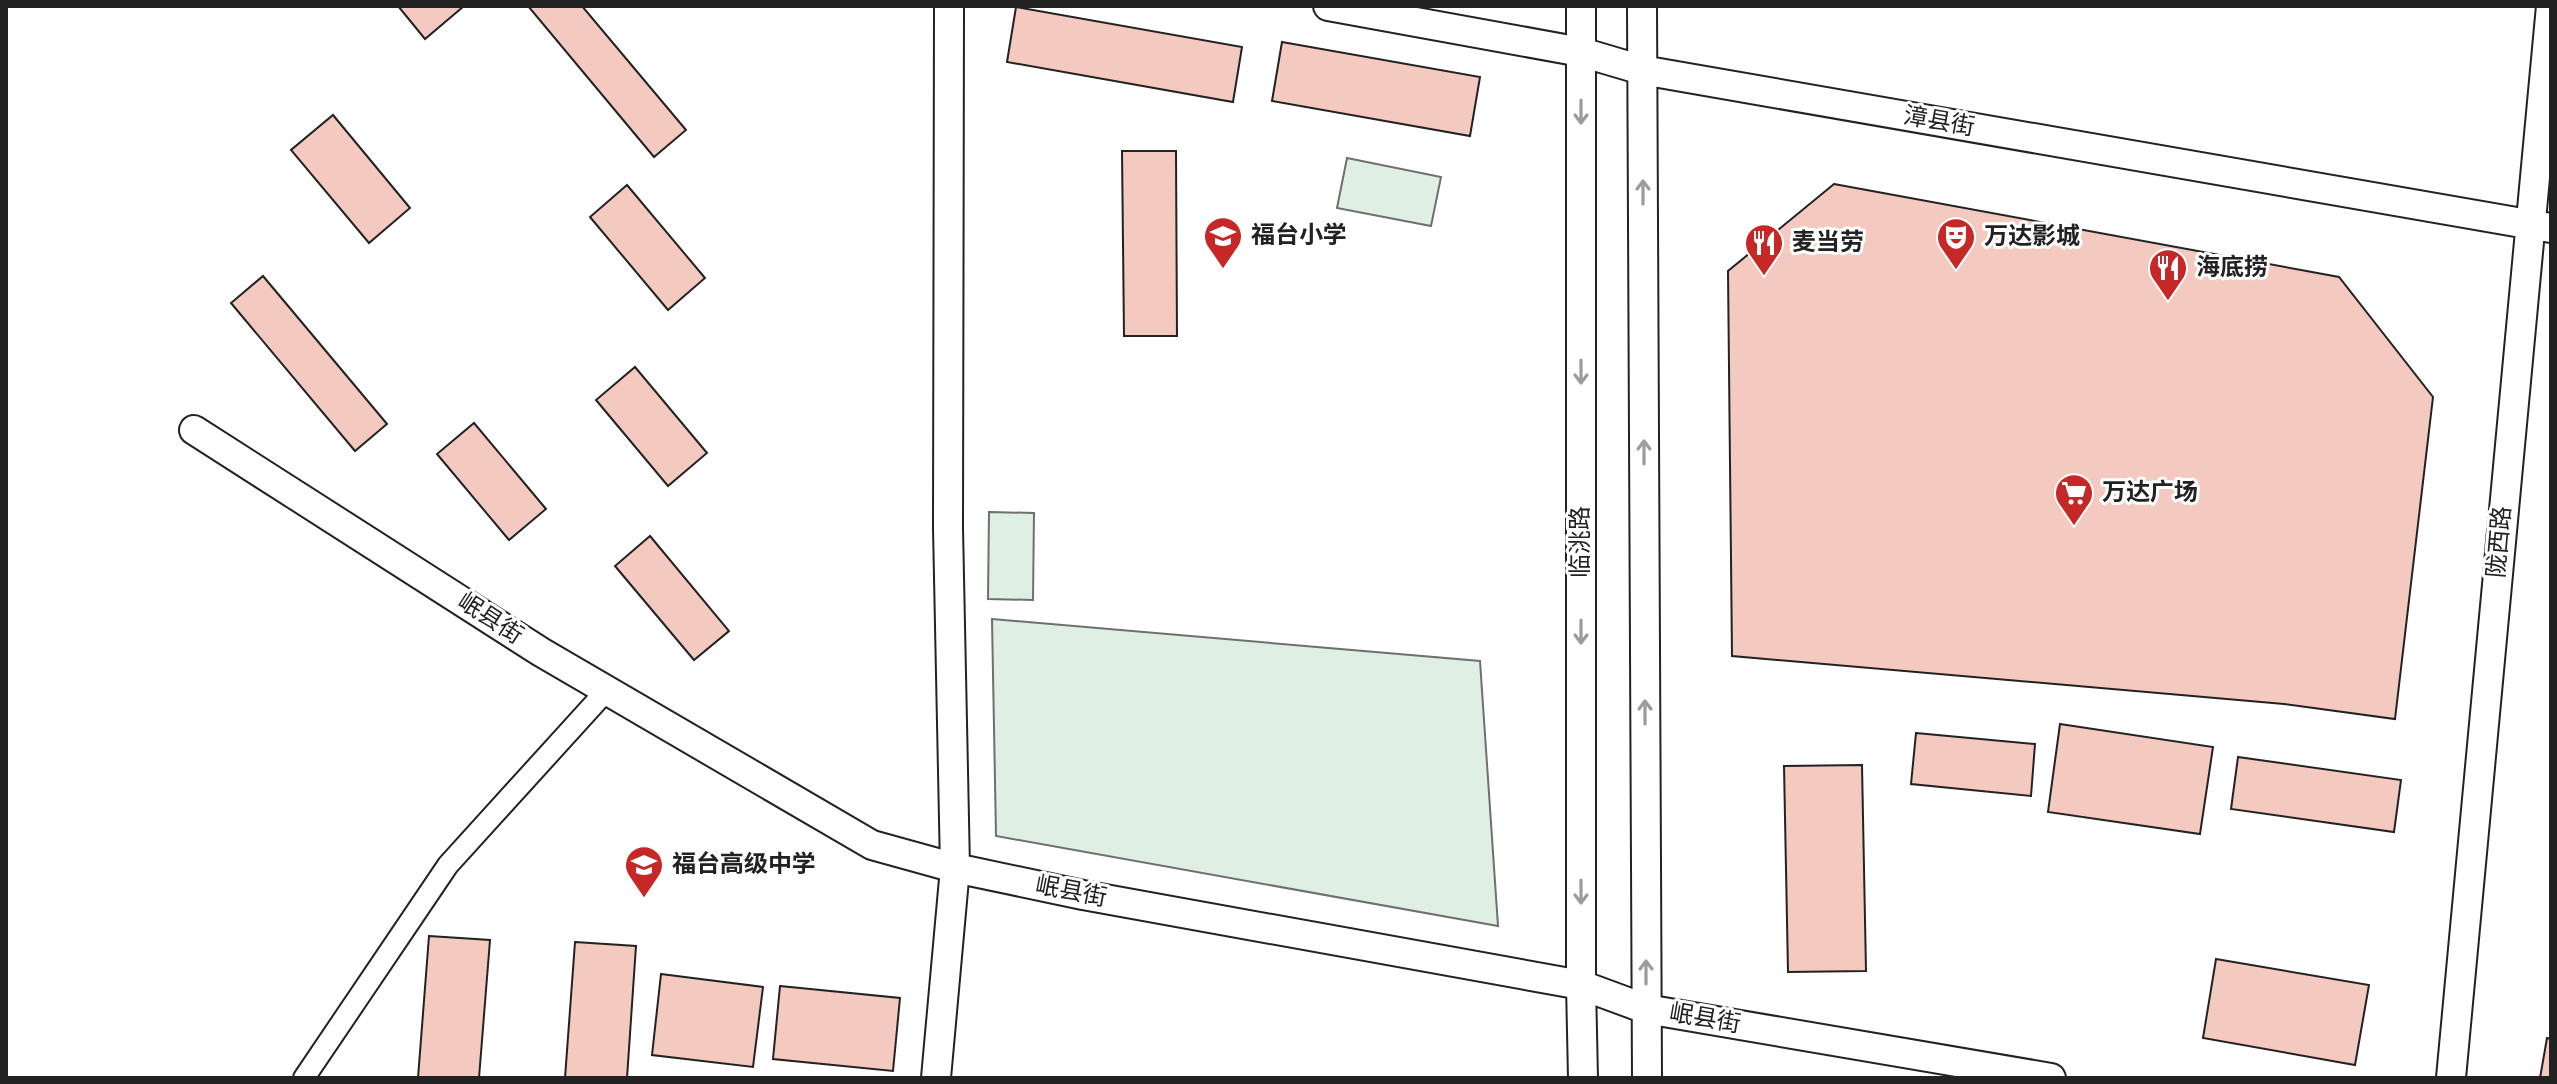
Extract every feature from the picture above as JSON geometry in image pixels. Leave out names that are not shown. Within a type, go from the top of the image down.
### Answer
[{"type":"street","points":[[936,1078],[955,868],[948,528],[949,6]]},
{"type":"street","name":"漳县街","points":[[1328,6],[1581,52],[1642,70],[2540,227]]},
{"type":"street","name":"临洮路","points":[[1581,6],[1583,1078]]},
{"type":"street","points":[[1642,6],[1647,1078]]},
{"type":"street","name":"陇西路","points":[[2451,1078],[2540,227],[2551,6]]},
{"type":"street","name":"岷县街","points":[[194,430],[606,691],[872,845],[955,868],[1083,895],[1581,985],[1646,1009],[2051,1078]]},
{"type":"street","points":[[304,1078],[448,865],[606,691]]},
{"type":"green space","points":[[1347,158],[1441,177],[1431,226],[1337,208]]},
{"type":"green space","points":[[989,512],[1034,513],[1033,600],[988,599]]},
{"type":"green space","points":[[992,619],[1480,661],[1498,926],[996,836]]},
{"type":"building","points":[[398,6],[464,6],[425,39]]},
{"type":"building","points":[[528,6],[582,6],[686,130],[654,157]]},
{"type":"building","points":[[1016,7],[1242,47],[1233,102],[1007,62]]},
{"type":"building","points":[[1282,42],[1480,77],[1470,136],[1272,101]]},
{"type":"building","points":[[333,115],[410,208],[369,243],[291,150]]},
{"type":"building","points":[[1122,151],[1176,151],[1177,336],[1124,336]]},
{"type":"building","name":"万达广场","points":[[1834,184],[2339,277],[2433,397],[2395,719],[2284,704],[1732,656],[1728,271]]},
{"type":"building","points":[[627,185],[705,278],[668,310],[590,217]]},
{"type":"building","points":[[263,276],[387,424],[355,451],[231,303]]},
{"type":"building","points":[[635,367],[707,453],[668,486],[596,400]]},
{"type":"building","points":[[474,423],[546,509],[509,540],[437,454]]},
{"type":"building","points":[[650,536],[729,631],[694,660],[615,566]]},
{"type":"building","points":[[2060,724],[2213,747],[2200,834],[2048,812]]},
{"type":"building","points":[[1916,733],[2035,744],[2031,796],[1911,784]]},
{"type":"building","points":[[2238,757],[2401,780],[2394,832],[2231,809]]},
{"type":"building","points":[[1862,765],[1866,971],[1788,972],[1784,766]]},
{"type":"building","points":[[429,936],[490,940],[479,1078],[418,1078]]},
{"type":"building","points":[[575,942],[636,946],[627,1078],[565,1078]]},
{"type":"building","points":[[2216,959],[2369,985],[2355,1065],[2203,1038]]},
{"type":"building","points":[[661,974],[763,987],[753,1067],[652,1055]]},
{"type":"building","points":[[780,986],[900,998],[893,1071],[773,1059]]},
{"type":"building","points":[[2547,1038],[2551,1039],[2551,1078],[2540,1078]]},
{"type":"place","name":"福台小学","points":[[1223,270]]},
{"type":"place","name":"万达影城","points":[[1956,271]]},
{"type":"place","name":"麦当劳","points":[[1764,277]]},
{"type":"place","name":"海底捞","points":[[2168,302]]},
{"type":"place","name":"万达广场","points":[[2074,527]]},
{"type":"place","name":"福台高级中学","points":[[644,899]]}]
